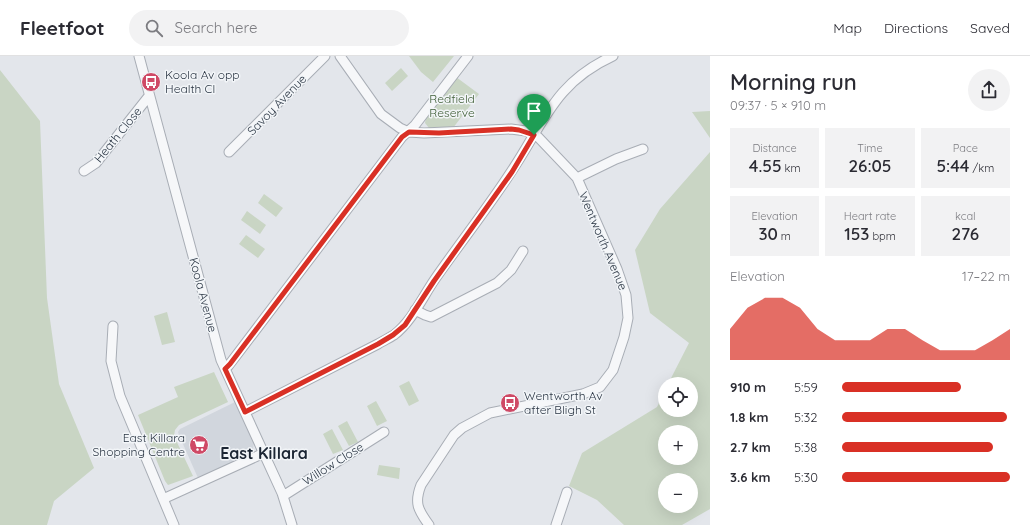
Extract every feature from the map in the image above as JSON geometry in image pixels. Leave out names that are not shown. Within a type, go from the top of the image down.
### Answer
[{"type":"street","name":"Koola Avenue","points":[[139,56],[221,360],[283,496],[292,525]]},
{"type":"street","name":"Savoy Avenue","points":[[229,152],[325,56]]},
{"type":"street","points":[[340,56],[381,114],[394,124],[409,132],[439,133],[511,129],[534,135]]},
{"type":"street","points":[[225,369],[402,137],[415,125],[468,56]]},
{"type":"street","points":[[245,412],[393,335],[405,325],[434,281],[512,172],[553,104],[584,72],[596,64],[613,56]]},
{"type":"street","name":"Heath Close","points":[[84,171],[96,163],[149,96]]},
{"type":"street","name":"Wentworth Avenue","points":[[429,525],[418,509],[418,493],[421,485],[454,435],[462,428],[490,413],[591,392],[600,387],[605,382],[617,360],[627,326],[626,295],[617,269],[577,178],[560,159],[534,135]]},
{"type":"street","points":[[577,178],[616,159],[643,149]]},
{"type":"street","points":[[415,310],[431,317],[497,283],[511,270],[523,251]]},
{"type":"street","points":[[113,326],[111,361],[120,396],[174,525]]},
{"type":"street","name":"Willow Close","points":[[283,496],[384,432]]},
{"type":"street","points":[[164,499],[264,453]]},
{"type":"street","points":[[556,525],[567,492]]},
{"type":"shaded area","points":[[235,402],[254,442],[253,450],[248,457],[198,478],[178,432],[180,429]]},
{"type":"green space","points":[[409,56],[454,56],[433,82],[421,72]]},
{"type":"green space","points":[[401,68],[408,76],[392,91],[385,83]]},
{"type":"green space","points":[[0,70],[40,121],[47,298],[59,384],[94,468],[54,501],[47,525],[0,525]]},
{"type":"green space","name":"Redfield Reserve","points":[[456,77],[479,94],[453,128],[429,128],[425,123],[426,117]]},
{"type":"green space","points":[[710,111],[710,138],[692,112]]},
{"type":"green space","points":[[710,152],[710,509],[682,525],[624,525],[597,500],[569,486],[582,453],[658,405],[658,417],[698,417],[698,377],[672,377],[689,343],[650,313],[635,250],[660,209]]},
{"type":"green space","points":[[264,194],[283,208],[276,217],[258,203]]},
{"type":"green space","points":[[247,211],[266,225],[260,234],[241,220]]},
{"type":"green space","points":[[246,235],[265,249],[258,258],[239,244]]},
{"type":"green space","points":[[167,312],[175,342],[162,345],[154,316]]},
{"type":"green space","points":[[214,372],[228,402],[179,425],[175,430],[174,436],[193,476],[168,485],[138,415],[178,397],[174,387]]},
{"type":"green space","points":[[409,381],[419,401],[409,406],[399,386]]},
{"type":"green space","points":[[376,401],[387,421],[377,426],[367,406]]},
{"type":"green space","points":[[347,421],[358,442],[349,446],[338,426]]},
{"type":"green space","points":[[332,429],[343,450],[333,454],[323,434]]},
{"type":"green space","points":[[379,465],[400,468],[399,479],[377,475]]},
{"type":"place","name":"Koola Av opp Health Cl","points":[[151,82]]},
{"type":"place","name":"Wentworth Av after Bligh St","points":[[510,403]]},
{"type":"place","name":"East Killara Shopping Centre","points":[[199,445]]},
{"type":"district","name":"East Killara","points":[[264,453]]},
{"type":"route","points":[[511,129],[534,135],[512,172],[434,281],[405,325],[393,335],[378,344],[245,412],[225,369],[402,137],[409,132],[439,133],[511,129]]}]
